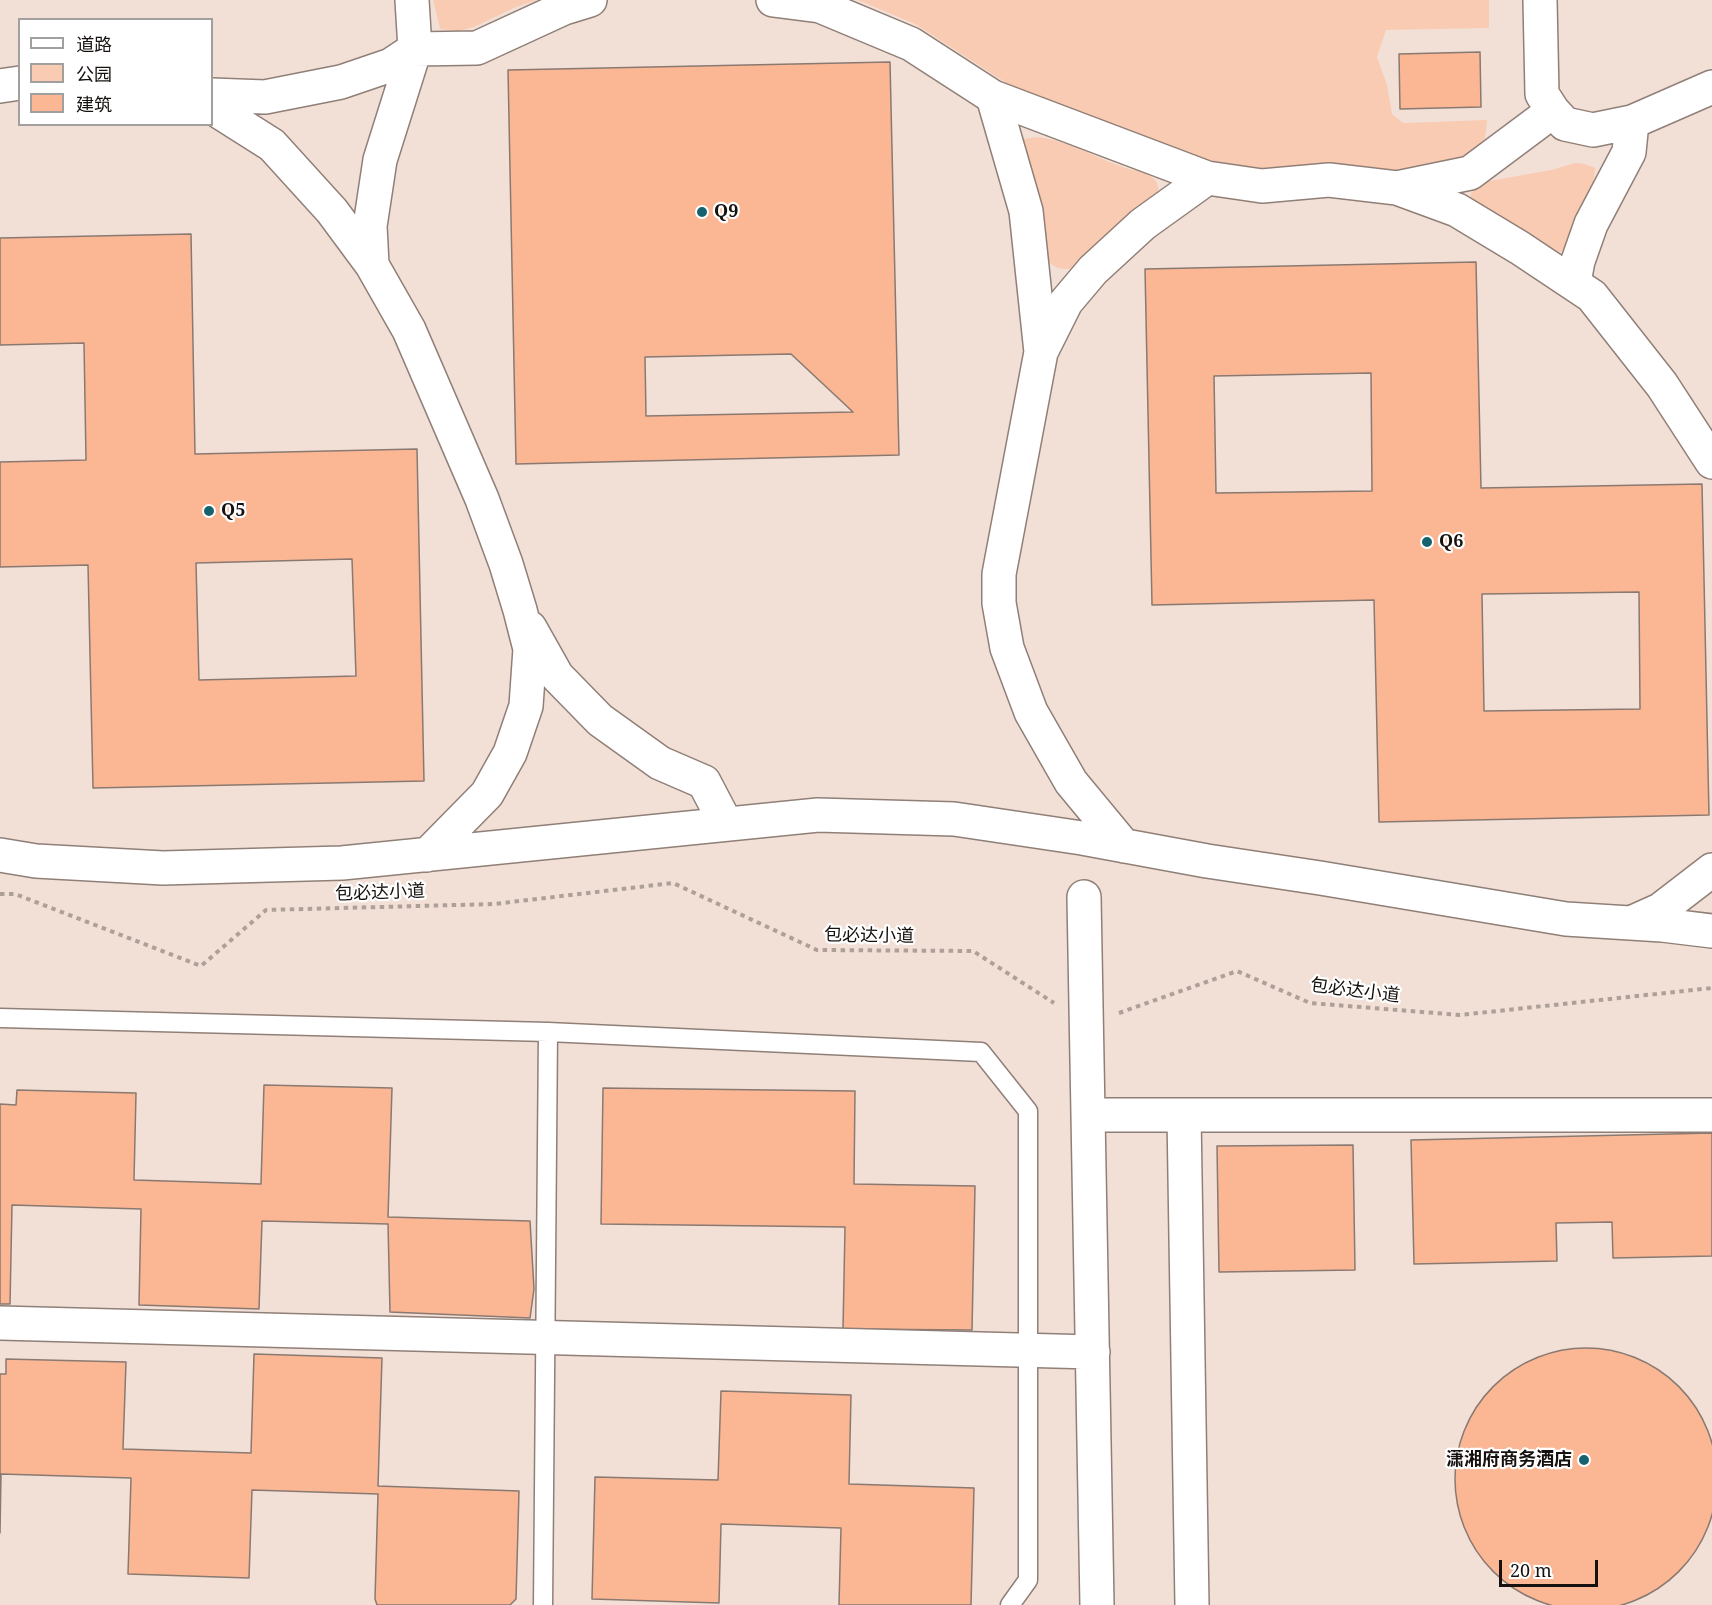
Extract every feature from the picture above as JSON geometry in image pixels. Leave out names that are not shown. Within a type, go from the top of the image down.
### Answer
[{"type":"street","points":[[372,265],[370,226],[380,160],[415,49],[412,0]]},
{"type":"street","points":[[213,95],[265,97],[341,82],[391,65],[415,49],[477,48],[564,8],[590,0]]},
{"type":"street","points":[[773,0],[820,6],[911,44],[993,97],[1207,178],[1262,186],[1329,180],[1397,188],[1457,210],[1574,282],[1592,296],[1662,385],[1712,462]]},
{"type":"street","points":[[1540,0],[1542,94],[1565,124],[1593,130],[1632,122],[1712,87]]},
{"type":"street","points":[[0,86],[18,83]]},
{"type":"street","points":[[993,97],[1026,210],[1041,352]]},
{"type":"street","points":[[213,108],[273,145],[332,211],[372,265],[414,340],[482,499],[520,610],[530,649],[526,705],[510,753],[487,794],[427,855]]},
{"type":"street","points":[[1397,188],[1470,172],[1553,111]]},
{"type":"street","points":[[1574,282],[1578,261],[1591,224],[1629,152],[1632,122]]},
{"type":"street","points":[[1124,846],[1071,782],[1030,712],[1007,648],[999,603],[999,574],[1041,352],[1066,302],[1093,270],[1143,224],[1207,178]]},
{"type":"street","points":[[520,610],[557,676],[600,720],[660,763],[704,782],[726,824]]},
{"type":"street","points":[[0,855],[36,861],[163,867],[342,863],[818,815],[954,819],[1566,919],[1712,931]]},
{"type":"street","points":[[1629,923],[1660,910],[1712,870]]},
{"type":"street","points":[[1084,897],[1097,1605]]},
{"type":"street","points":[[1089,1115],[1712,1115]]},
{"type":"street","points":[[1184,1115],[1192,1605]]},
{"type":"street","points":[[0,1323],[1093,1352]]},
{"type":"lane","points":[[0,1018],[548,1032],[981,1052],[1028,1111],[1028,1580],[1010,1605]]},
{"type":"lane","points":[[543,1605],[548,1032]]},
{"type":"path","name":"包必达小道","points":[[0,894],[15,894],[201,966],[266,910],[494,904],[673,883],[817,950],[973,951],[1087,1024],[1237,971],[1310,1003],[1460,1015],[1712,988]]},
{"type":"green space","points":[[433,0],[537,0],[516,7],[474,27],[458,31],[440,29]]},
{"type":"green space","points":[[858,0],[1489,0],[1489,28],[1386,30],[1377,57],[1387,85],[1392,114],[1403,123],[1487,120],[1485,138],[1471,157],[1403,171],[1280,170],[1231,165],[1189,155],[1014,88],[915,24]]},
{"type":"green space","points":[[1037,137],[1069,145],[1120,166],[1143,172],[1155,180],[1158,185],[1157,202],[1138,211],[1093,247],[1084,266],[1058,268],[1045,258],[1020,151],[1023,139]]},
{"type":"green space","points":[[1575,163],[1595,168],[1594,176],[1589,200],[1579,225],[1568,245],[1561,252],[1553,255],[1471,203],[1473,190],[1484,182],[1551,170]]},
{"type":"building","points":[[1480,52],[1481,107],[1400,109],[1399,54]]},
{"type":"building","name":"Q9","points":[[890,62],[899,455],[516,464],[508,70]],"holes":[[[791,354],[853,412],[646,416],[645,357]]]},
{"type":"building","name":"Q5","points":[[191,234],[195,454],[417,449],[424,781],[93,788],[88,565],[0,567],[0,462],[86,460],[84,343],[0,345],[0,238]],"holes":[[[352,559],[356,676],[199,680],[196,563]]]},
{"type":"building","name":"Q6","points":[[1476,262],[1481,488],[1702,484],[1709,815],[1379,822],[1374,600],[1152,605],[1145,269]],"holes":[[[1371,373],[1372,491],[1216,493],[1214,376]],[[1639,592],[1640,709],[1484,711],[1482,594]]]},
{"type":"building","points":[[264,1085],[392,1088],[388,1217],[530,1221],[534,1289],[530,1318],[390,1312],[388,1224],[262,1221],[259,1309],[139,1305],[141,1209],[12,1205],[10,1304],[0,1304],[0,1104],[16,1105],[17,1090],[136,1093],[134,1180],[261,1184]]},
{"type":"building","points":[[603,1088],[855,1091],[854,1184],[975,1186],[972,1330],[843,1329],[845,1227],[601,1224]]},
{"type":"building","points":[[1712,1133],[1712,1256],[1613,1258],[1612,1222],[1556,1223],[1557,1261],[1414,1264],[1411,1140]]},
{"type":"building","points":[[1353,1145],[1355,1270],[1219,1272],[1217,1146]]},
{"type":"building","name":"潇湘府商务酒店","points":[[1573,1349],[1599,1349],[1624,1354],[1648,1364],[1679,1386],[1695,1406],[1711,1441],[1713,1509],[1701,1541],[1679,1572],[1659,1588],[1624,1604],[1556,1606],[1524,1594],[1493,1572],[1477,1552],[1461,1517],[1456,1492],[1456,1466],[1461,1441],[1471,1417],[1493,1386],[1513,1370],[1548,1354]]},
{"type":"building","points":[[254,1354],[382,1358],[378,1486],[519,1491],[516,1599],[510,1605],[377,1605],[375,1599],[378,1494],[252,1490],[249,1578],[128,1574],[131,1478],[1,1474],[0,1533],[0,1374],[6,1374],[6,1359],[126,1362],[123,1449],[251,1453]]},
{"type":"building","points":[[721,1391],[851,1395],[849,1484],[974,1488],[971,1605],[839,1605],[841,1528],[721,1524],[719,1603],[592,1599],[595,1477],[718,1480]]},
{"type":"place","name":"Q9","points":[[702,212]]},
{"type":"place","name":"Q5","points":[[209,511]]},
{"type":"place","name":"Q6","points":[[1427,542]]},
{"type":"place","name":"潇湘府商务酒店","points":[[1584,1460]]}]
